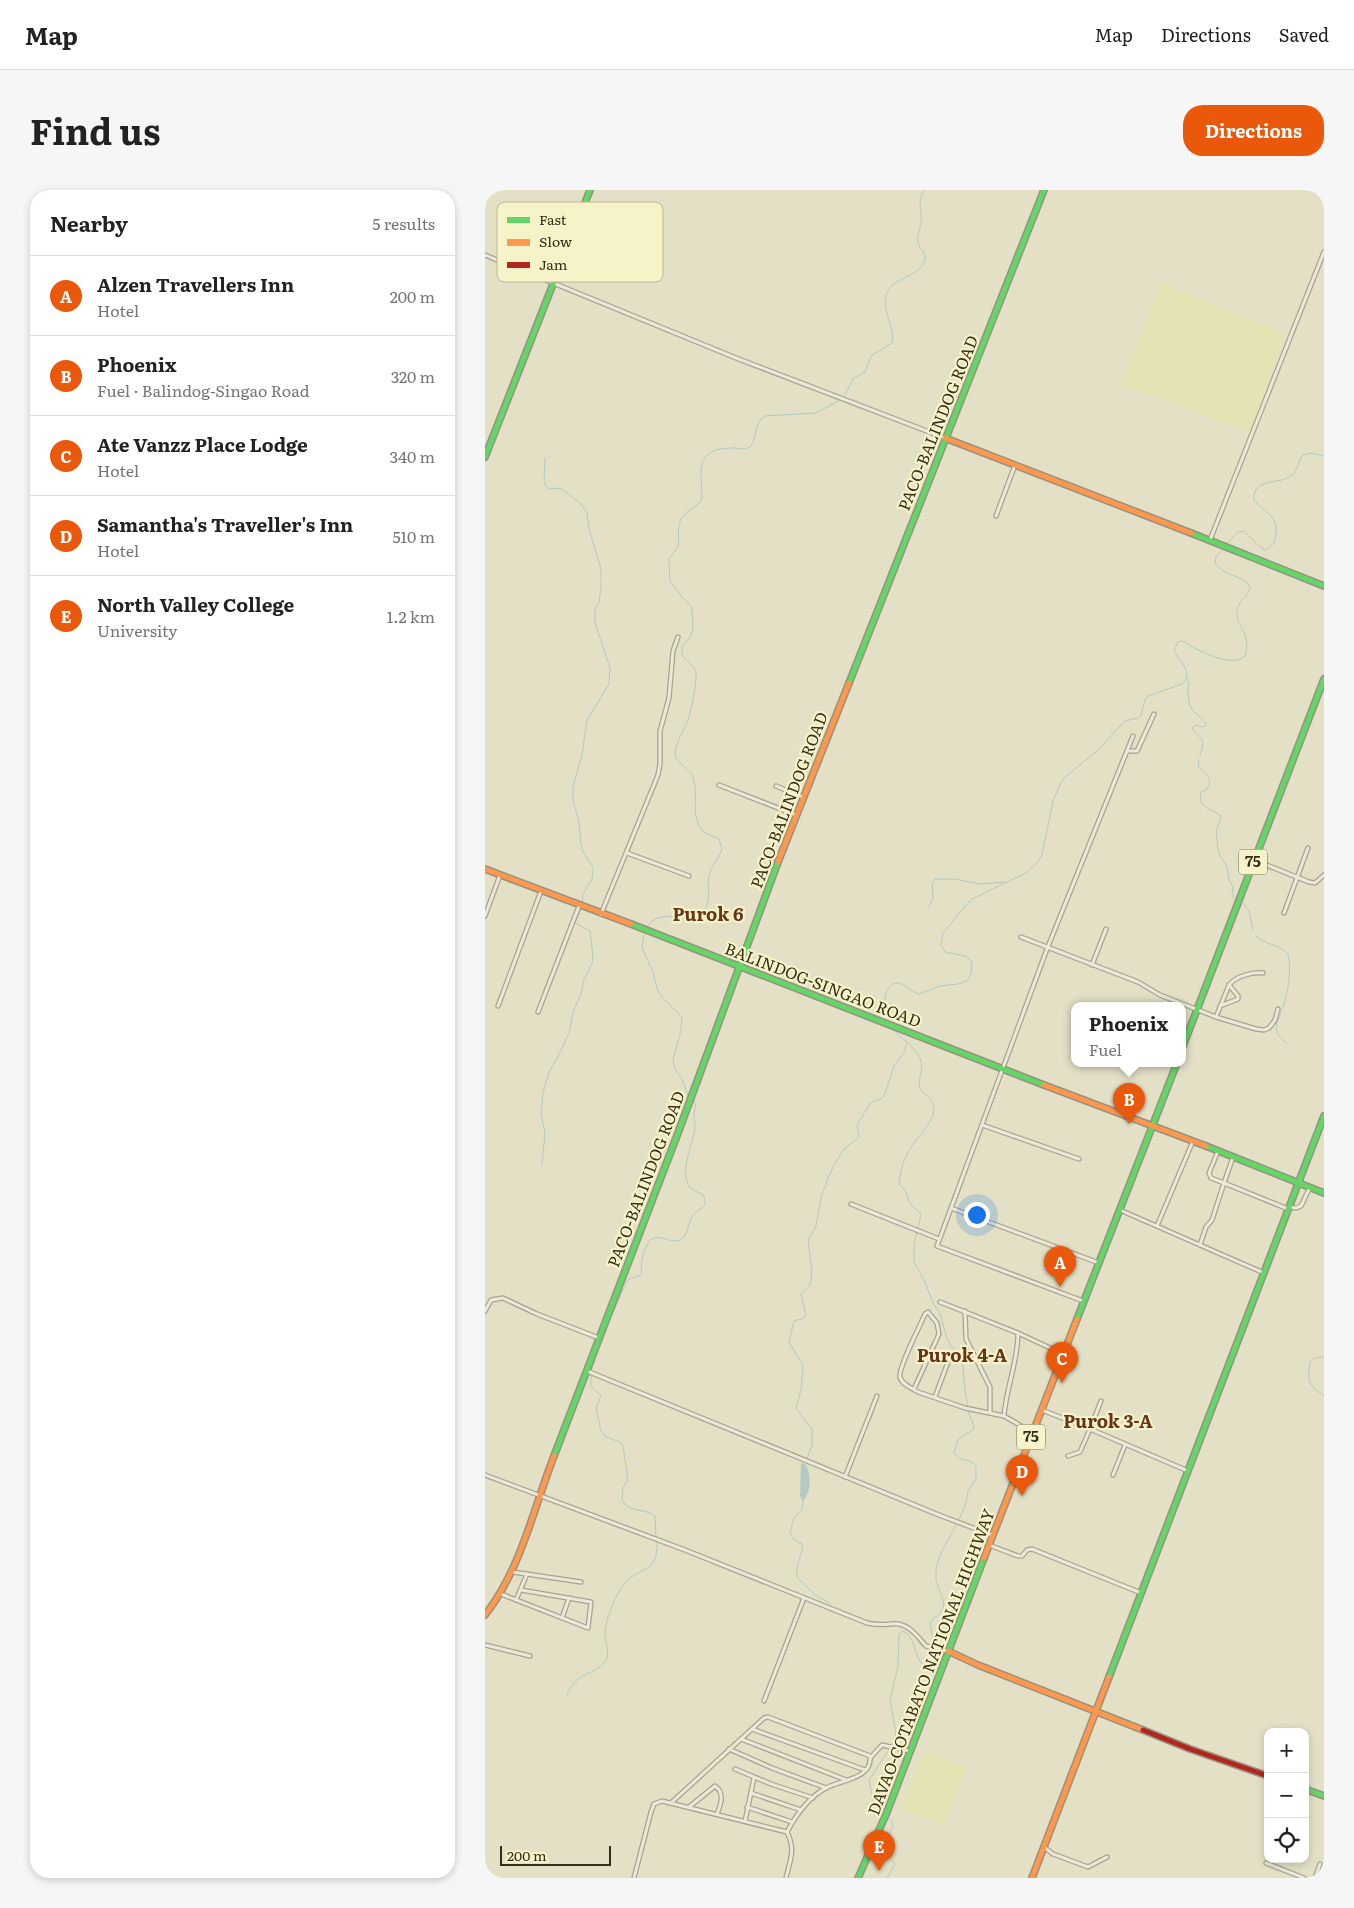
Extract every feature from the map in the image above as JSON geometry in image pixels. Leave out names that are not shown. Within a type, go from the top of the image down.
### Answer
[{"type":"main road","points":[[585,202],[590,190]]},
{"type":"main road","name":"PACO-BALINDOG ROAD","points":[[485,1615],[488,1608],[501,1594],[511,1571],[678,1133],[796,815],[1045,190]]},
{"type":"main road","points":[[485,457],[553,283]]},
{"type":"main road","points":[[945,438],[1324,586]]},
{"type":"main road","name":"75","points":[[1186,1038],[1324,679]]},
{"type":"main road","name":"BALINDOG-SINGAO ROAD","points":[[485,870],[739,965],[1002,1069],[1152,1124],[1324,1193]]},
{"type":"main road","name":"DAVAO-COTABATO NATIONAL HIGHWAY","points":[[858,1878],[887,1812],[992,1535],[1175,1067]]},
{"type":"main road","points":[[1032,1878],[1324,1116]]},
{"type":"main road","points":[[948,1651],[978,1665],[1097,1710],[1190,1749],[1264,1775]]},
{"type":"main road","points":[[1309,1790],[1324,1796]]},
{"type":"street","points":[[1210,540],[1324,252]]},
{"type":"street","points":[[485,255],[497,260]]},
{"type":"street","points":[[553,283],[736,358],[945,438]]},
{"type":"street","points":[[996,516],[1015,465]]},
{"type":"street","points":[[601,914],[658,776],[660,764],[659,730],[669,698],[673,652],[678,637]]},
{"type":"street","points":[[1127,751],[1131,753],[1137,751],[1154,714]]},
{"type":"street","points":[[1084,1301],[937,1246],[1047,949],[1133,736]]},
{"type":"street","points":[[719,785],[796,815]]},
{"type":"street","points":[[776,786],[803,797]]},
{"type":"street","points":[[1284,913],[1308,848]]},
{"type":"street","points":[[627,853],[689,876]]},
{"type":"street","points":[[1254,860],[1297,878],[1315,882],[1324,875]]},
{"type":"street","points":[[485,916],[500,875]]},
{"type":"street","points":[[498,1006],[541,891]]},
{"type":"street","points":[[538,1012],[579,906]]},
{"type":"street","points":[[1092,965],[1106,929]]},
{"type":"street","points":[[1021,937],[1047,949],[1138,982],[1160,995],[1180,1002]]},
{"type":"street","points":[[1216,1017],[1229,985],[1250,973],[1263,973]]},
{"type":"street","points":[[1220,1006],[1239,999],[1229,985]]},
{"type":"street","points":[[1186,1004],[1216,1017],[1264,1030],[1272,1024],[1278,1009]]},
{"type":"street","points":[[982,1125],[1079,1159]]},
{"type":"street","points":[[1157,1226],[1193,1141]]},
{"type":"street","points":[[1218,1151],[1209,1176],[1224,1183],[1289,1208],[1301,1206],[1310,1187]]},
{"type":"street","points":[[1200,1245],[1206,1228],[1212,1220],[1233,1157]]},
{"type":"street","points":[[851,1204],[939,1238]]},
{"type":"street","points":[[951,1208],[1099,1263]]},
{"type":"street","points":[[1119,1210],[1264,1273]]},
{"type":"street","points":[[485,1311],[491,1300],[503,1298],[537,1314],[599,1338]]},
{"type":"street","points":[[940,1302],[1018,1333],[1063,1354]]},
{"type":"street","points":[[965,1311],[966,1339],[990,1386],[990,1413]]},
{"type":"street","points":[[914,1389],[939,1334],[937,1323],[928,1312],[925,1314],[900,1375],[901,1381],[914,1389],[935,1398],[969,1410],[1004,1416],[1033,1433]]},
{"type":"street","points":[[1004,1416],[1007,1391],[1016,1359],[1018,1333]]},
{"type":"street","points":[[935,1398],[949,1362]]},
{"type":"street","points":[[587,1370],[992,1535]]},
{"type":"street","points":[[845,1476],[877,1396]]},
{"type":"street","points":[[1068,1456],[1080,1452],[1101,1401]]},
{"type":"street","points":[[1041,1410],[1188,1471]]},
{"type":"street","points":[[1113,1475],[1125,1445]]},
{"type":"street","points":[[485,1475],[867,1623],[905,1626],[917,1635],[926,1646],[948,1651]]},
{"type":"street","points":[[989,1544],[1018,1556],[1022,1556],[1027,1550],[1032,1549],[1142,1593]]},
{"type":"street","points":[[511,1571],[581,1582]]},
{"type":"street","points":[[517,1600],[527,1574]]},
{"type":"street","points":[[501,1594],[588,1628],[591,1602],[521,1590]]},
{"type":"street","points":[[562,1618],[569,1598]]},
{"type":"street","points":[[764,1701],[804,1598]]},
{"type":"street","points":[[485,1645],[530,1656]]},
{"type":"street","points":[[672,1802],[762,1719],[768,1718],[867,1754],[871,1758]]},
{"type":"street","points":[[751,1729],[865,1770]]},
{"type":"street","points":[[741,1739],[845,1780]]},
{"type":"street","points":[[787,1832],[801,1810],[826,1788],[860,1776],[882,1745],[909,1752]]},
{"type":"street","points":[[729,1749],[772,1768],[826,1788]]},
{"type":"street","points":[[735,1769],[754,1778],[813,1798]]},
{"type":"street","points":[[745,1821],[754,1778]]},
{"type":"street","points":[[689,1807],[712,1787],[716,1786],[721,1797],[717,1814]]},
{"type":"street","points":[[751,1793],[801,1810]]},
{"type":"street","points":[[634,1878],[654,1804],[662,1800],[787,1832],[792,1841],[793,1848],[786,1878]]},
{"type":"street","points":[[747,1807],[792,1822]]},
{"type":"street","points":[[1044,1848],[1053,1854],[1088,1867],[1107,1857]]},
{"type":"street","points":[[1265,1863],[1304,1878]]},
{"type":"street","points":[[1315,1878],[1320,1864]]},
{"type":"green space","points":[[1161,282],[1285,334],[1251,433],[1121,384]]},
{"type":"green space","points":[[924,1750],[966,1767],[944,1825],[901,1808]]},
{"type":"shaded area","points":[[801,1463],[805,1464],[810,1478],[808,1493],[803,1501],[800,1496]]},
{"type":"waterway","points":[[844,397],[853,379],[865,372],[872,355],[892,343],[892,330],[885,305],[888,291],[896,282],[918,270],[925,259],[918,239],[921,223],[920,200],[924,190]]},
{"type":"waterway","points":[[647,927],[653,920],[661,917],[691,918],[703,911],[709,898],[708,882],[710,873],[722,849],[719,839],[703,831],[699,825],[695,812],[695,789],[692,775],[675,756],[677,743],[690,715],[696,676],[696,671],[684,658],[682,652],[683,646],[692,632],[692,608],[670,582],[669,559],[678,547],[678,530],[681,519],[702,498],[702,464],[705,457],[710,453],[719,449],[745,449],[750,447],[757,426],[765,416],[816,413],[840,400]]},
{"type":"waterway","points":[[1226,544],[1238,532],[1244,531],[1265,550],[1273,545],[1276,525],[1271,516],[1254,500],[1257,488],[1291,476],[1303,455],[1311,453],[1324,456]]},
{"type":"waterway","points":[[545,458],[544,482],[548,489],[560,488],[581,504],[587,513],[589,529],[601,569],[601,587],[599,602],[595,609],[595,623],[610,668],[609,684],[587,720],[582,755],[573,786],[573,800],[579,822],[581,845],[583,852],[593,867],[592,879],[583,894],[582,904]]},
{"type":"waterway","points":[[890,1022],[885,1012],[884,1003],[888,989],[893,984],[903,984],[919,994],[940,986],[967,981],[971,974],[972,962],[965,956],[945,952],[941,945],[943,933],[972,899],[1026,873],[1037,863],[1042,855],[1053,801],[1064,778],[1098,750],[1125,721],[1138,718],[1148,696],[1182,684],[1187,676],[1185,667],[1174,651],[1178,642],[1182,641],[1205,653],[1222,659],[1239,659],[1245,656],[1247,642],[1237,617],[1237,611],[1239,604],[1248,593],[1250,587],[1244,580],[1224,571],[1215,563],[1216,557],[1223,549]]},
{"type":"waterway","points":[[1188,678],[1191,707],[1206,723],[1203,727],[1195,725],[1192,728],[1203,744],[1200,755]]},
{"type":"waterway","points":[[1198,759],[1199,768],[1208,777],[1210,782],[1207,789],[1201,792],[1200,801],[1207,808],[1220,815],[1221,818],[1216,831],[1218,849],[1227,867],[1234,898]]},
{"type":"waterway","points":[[928,908],[933,899],[932,883],[935,879],[955,879],[980,884],[1005,882]]},
{"type":"waterway","points":[[1243,903],[1249,911],[1253,930]]},
{"type":"waterway","points":[[542,1165],[545,1133],[541,1114],[543,1093],[549,1072],[569,1033],[573,1013],[593,957],[590,931],[575,923],[581,909]]},
{"type":"waterway","points":[[644,934],[642,948],[653,972],[657,989],[662,997],[682,1017],[681,1030],[673,1060],[674,1067],[682,1079],[688,1096]]},
{"type":"waterway","points":[[1256,936],[1288,954],[1289,981],[1283,1008]]},
{"type":"waterway","points":[[1282,1010],[1276,1028],[1279,1035],[1287,1043]]},
{"type":"waterway","points":[[892,1028],[919,1056],[922,1065],[919,1082],[920,1089],[930,1099],[934,1107],[929,1123],[906,1156],[899,1184],[906,1192],[911,1205],[921,1214],[918,1229]]},
{"type":"waterway","points":[[807,1459],[812,1445],[812,1429],[796,1408],[801,1390],[803,1366],[789,1342],[794,1321],[804,1318],[806,1315],[801,1294],[809,1286],[811,1280],[812,1271],[808,1240],[816,1226],[821,1198],[834,1165],[844,1149],[859,1137],[857,1125],[870,1103],[882,1098],[885,1094],[894,1066],[905,1051],[906,1044]]},
{"type":"waterway","points":[[591,1371],[602,1337],[626,1283],[629,1279],[641,1275],[642,1260],[649,1241],[657,1238],[672,1241],[680,1240],[685,1235],[693,1215],[705,1205],[704,1196],[689,1187],[686,1173],[687,1158],[695,1127],[695,1104],[693,1099]]},
{"type":"waterway","points":[[917,1232],[914,1243],[914,1262],[925,1282],[933,1303],[940,1313],[947,1339],[963,1366],[968,1407]]},
{"type":"waterway","points":[[1324,1357],[1314,1358],[1310,1362],[1309,1374],[1312,1385],[1324,1396]]},
{"type":"waterway","points":[[591,1374],[591,1386],[601,1396],[596,1408],[601,1431],[606,1437],[620,1442],[623,1446],[628,1480],[623,1488],[622,1500],[633,1509],[655,1516],[656,1537]]},
{"type":"waterway","points":[[959,1520],[966,1503],[968,1491],[976,1479],[976,1466],[959,1457],[954,1452],[958,1439],[973,1430],[974,1426],[968,1411]]},
{"type":"waterway","points":[[803,1500],[802,1509],[794,1518],[790,1533],[793,1539],[802,1544],[797,1577],[814,1594],[831,1604]]},
{"type":"waterway","points":[[934,1646],[930,1623],[941,1613],[944,1605],[936,1579],[937,1565],[956,1525]]},
{"type":"waterway","points":[[567,1695],[578,1679],[600,1667],[606,1660],[608,1653],[605,1628],[614,1600],[624,1584],[647,1568],[655,1559],[657,1542]]},
{"type":"waterway","points":[[892,1745],[896,1733],[890,1700],[898,1666],[899,1634],[903,1631],[910,1637],[921,1663],[928,1664],[933,1651]]},
{"type":"waterway","points":[[882,1815],[875,1810],[869,1780],[890,1748]]},
{"type":"waterway","points":[[887,1818],[892,1821],[893,1825],[884,1849],[885,1853],[895,1864],[887,1878]]},
{"type":"traffic: fast","points":[[585,202],[590,190]]},
{"type":"traffic: fast","points":[[849,683],[1044,190]]},
{"type":"traffic: fast","points":[[485,457],[554,282]]},
{"type":"traffic: fast","points":[[1191,533],[1324,586]]},
{"type":"traffic: fast","points":[[1186,1038],[1324,679]]},
{"type":"traffic: fast","points":[[554,1456],[678,1133],[778,862]]},
{"type":"traffic: fast","points":[[631,924],[1044,1085]]},
{"type":"traffic: fast","points":[[1077,1319],[1175,1067]]},
{"type":"traffic: fast","points":[[1109,1677],[1324,1116]]},
{"type":"traffic: fast","points":[[1206,1146],[1324,1193]]},
{"type":"traffic: fast","points":[[858,1878],[887,1812],[984,1558]]},
{"type":"traffic: fast","points":[[1309,1790],[1324,1796]]},
{"type":"traffic: slow","points":[[945,438],[1191,533]]},
{"type":"traffic: slow","points":[[778,862],[849,683]]},
{"type":"traffic: slow","points":[[485,869],[631,924]]},
{"type":"traffic: slow","points":[[1044,1085],[1206,1146]]},
{"type":"traffic: slow","points":[[984,1558],[1077,1319]]},
{"type":"traffic: slow","points":[[485,1615],[508,1578],[517,1559],[554,1456]]},
{"type":"traffic: slow","points":[[948,1651],[978,1665],[1143,1730]]},
{"type":"traffic: slow","points":[[1032,1878],[1109,1677]]},
{"type":"traffic: jam","points":[[1143,1730],[1190,1749],[1264,1775]]},
{"type":"place","name":"Phoenix","points":[[1129,1124]]},
{"type":"place","name":"Alzen Travellers Inn","points":[[1060,1287]]},
{"type":"place","name":"Ate Vanzz Place Lodge","points":[[1062,1383]]},
{"type":"place","name":"Samantha's Traveller's Inn","points":[[1022,1496]]},
{"type":"place","name":"North Valley College","points":[[879,1871]]},
{"type":"district","name":"Purok 6","points":[[708,915]]},
{"type":"district","name":"Purok 4-A","points":[[962,1356]]},
{"type":"district","name":"Purok 3-A","points":[[1108,1422]]}]
